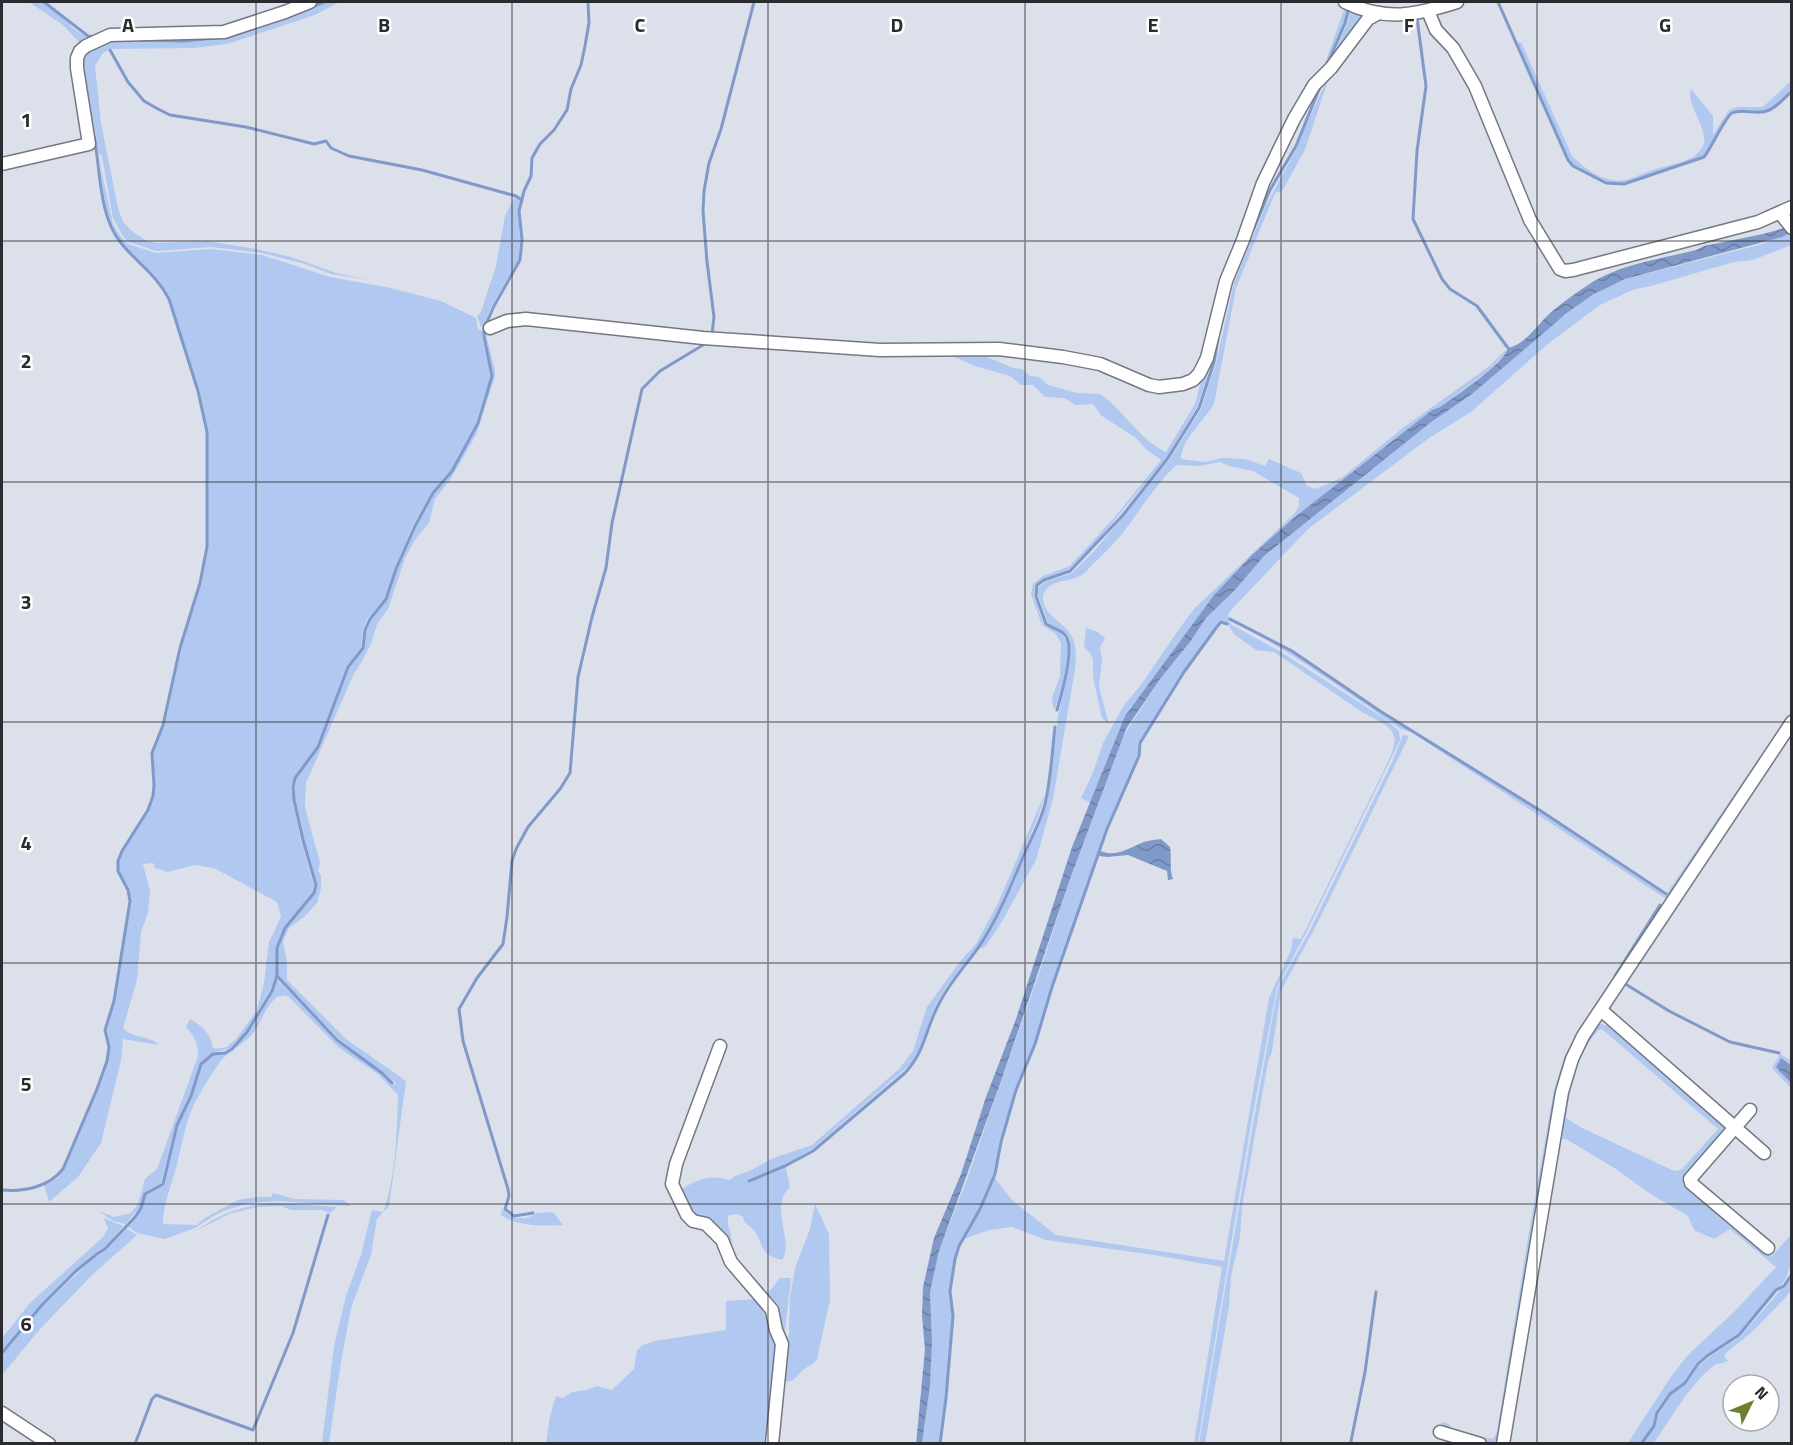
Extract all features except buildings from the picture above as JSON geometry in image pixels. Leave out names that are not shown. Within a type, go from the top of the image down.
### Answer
[{"type":"street","points":[[2,164],[89,144],[76,68],[80,51],[86,46],[110,35],[224,32],[310,2]]},
{"type":"street","points":[[1345,2],[1368,12],[1398,14],[1428,11],[1457,2]]},
{"type":"street","points":[[1428,11],[1436,30],[1452,48],[1475,86],[1530,219],[1560,269],[1573,270],[1719,234],[1758,222],[1791,207]]},
{"type":"street","points":[[490,328],[507,321],[526,319],[703,338],[890,350],[999,349],[1100,364],[1149,385],[1171,387],[1183,384],[1193,380],[1199,374],[1208,358],[1226,280],[1263,183],[1294,118],[1314,85],[1331,68],[1368,19],[1379,13]]},
{"type":"street","points":[[1780,213],[1791,228]]},
{"type":"street","points":[[1503,1443],[1564,1079],[1577,1047],[1791,722]]},
{"type":"street","points":[[1601,1010],[1764,1154]]},
{"type":"street","points":[[720,1046],[676,1164],[672,1184],[687,1215],[693,1221],[706,1224],[715,1232],[722,1240],[731,1262],[771,1310],[776,1330],[783,1344],[772,1443]]},
{"type":"street","points":[[1750,1110],[1691,1176],[1691,1183],[1768,1248]]},
{"type":"street","points":[[2,1413],[49,1443]]},
{"type":"street","points":[[1440,1432],[1480,1443]]},
{"type":"shaded area","points":[[29,2],[43,2],[80,33],[94,38],[82,45],[63,25]]},
{"type":"shaded area","points":[[326,2],[339,2],[315,15],[227,44],[193,48],[110,49],[102,54],[95,66],[101,123],[118,208],[123,222],[147,241],[157,243],[207,241],[256,249],[291,257],[336,273],[369,280],[331,274],[305,264],[262,253],[211,247],[156,251],[129,242],[113,218],[102,156],[99,154],[87,103],[82,62],[84,55],[97,46],[112,41],[191,42],[218,39],[273,24]]},
{"type":"shaded area","points":[[1346,4],[1348,5],[1345,22],[1322,72]]},
{"type":"shaded area","points":[[1351,7],[1366,14],[1327,69],[1348,21]]},
{"type":"shaded area","points":[[1521,42],[1572,156],[1590,171],[1611,180],[1628,179],[1684,161],[1698,153],[1704,142],[1704,135],[1691,102],[1691,89],[1713,116],[1713,135],[1729,110],[1737,107],[1763,107],[1791,81],[1791,90],[1776,105],[1766,111],[1737,110],[1732,112],[1703,156],[1624,184],[1609,182],[1587,174],[1569,159],[1517,44]]},
{"type":"shaded area","points":[[1331,71],[1305,150],[1282,191],[1275,193],[1236,288],[1214,404],[1184,445],[1181,459],[1205,462],[1222,458],[1245,459],[1265,466],[1269,459],[1301,473],[1307,486],[1315,489],[1344,476],[1404,427],[1487,368],[1506,350],[1507,352],[1488,371],[1440,407],[1432,410],[1296,516],[1214,595],[1125,716],[1091,803],[1081,798],[1103,743],[1124,705],[1141,685],[1194,609],[1295,513],[1299,506],[1299,498],[1253,471],[1220,462],[1198,466],[1176,465],[1154,490],[1122,534],[1084,573],[1075,578],[1057,582],[1044,592],[1044,604],[1047,610],[1069,632],[1074,641],[1076,653],[1053,799],[1036,860],[1001,923],[985,947],[979,949],[1013,885],[1046,806],[1059,711],[1070,662],[1068,635],[1048,623],[1038,595],[1039,587],[1045,582],[1072,573],[1096,549],[1170,459],[1201,409],[1216,363],[1234,283],[1263,211],[1298,146]]},
{"type":"shaded area","points":[[100,164],[113,224],[128,244],[156,253],[211,249],[262,255],[330,277],[386,287],[441,301],[476,318],[478,329],[483,331],[482,337],[491,376],[476,423],[451,470],[432,492],[413,525],[384,599],[368,618],[363,629],[361,648],[346,667],[317,746],[294,777],[291,787],[293,800],[301,841],[314,885],[313,893],[284,927],[276,948],[276,976],[246,1031],[231,1048],[212,1053],[200,1063],[195,1084],[176,1124],[161,1183],[144,1193],[140,1207],[125,1224],[113,1221],[99,1211],[114,1217],[131,1213],[138,1204],[145,1179],[157,1169],[198,1056],[198,1048],[186,1027],[190,1019],[205,1030],[215,1049],[227,1047],[237,1038],[257,1010],[264,983],[269,942],[281,917],[277,902],[214,868],[195,865],[168,872],[155,868],[153,863],[143,864],[150,891],[148,913],[141,932],[137,980],[123,1028],[159,1045],[123,1039],[121,1060],[101,1143],[78,1177],[49,1202],[44,1185],[58,1178],[64,1169],[107,1062],[109,1047],[106,1030],[115,1001],[131,901],[129,890],[119,871],[119,861],[122,851],[149,811],[154,796],[153,753],[164,725],[181,649],[201,584],[208,547],[207,432],[199,391],[170,298],[153,275],[120,241],[111,223],[105,204]]},
{"type":"shaded area","points":[[1264,187],[1269,189],[1230,281],[1212,362],[1197,407],[1167,457],[1093,546],[1069,569],[1036,584],[1034,596],[1044,625],[1061,634],[1067,645],[1064,674],[1055,710],[1052,698],[1060,676],[1061,643],[1055,633],[1042,625],[1031,594],[1033,584],[1043,576],[1070,566],[1114,518],[1161,460],[1136,438],[1102,416],[1093,404],[1076,405],[1064,398],[1045,397],[1033,385],[1021,385],[1010,376],[975,366],[943,352],[973,351],[1013,368],[1022,369],[1030,376],[1039,377],[1048,385],[1077,393],[1100,394],[1117,408],[1140,433],[1156,447],[1166,452],[1195,404],[1225,290]]},
{"type":"shaded area","points":[[515,196],[520,200],[518,211],[519,259],[492,305],[484,327],[481,327],[477,316],[481,312],[496,266],[505,216]]},
{"type":"shaded area","points":[[1791,234],[1791,245],[1753,260],[1734,262],[1635,289],[1600,305],[1549,343],[1471,412],[1429,438],[1308,529],[1228,615],[1230,620],[1292,652],[1380,712],[1540,811],[1665,896],[1791,711],[1791,718],[1668,900],[1411,732],[1394,725],[1300,660],[1229,621],[1382,717],[1399,731],[1400,740],[1307,931],[1277,987],[1251,1124],[1198,1443],[1194,1443],[1222,1267],[1046,1240],[1012,1227],[989,1230],[964,1239],[981,1209],[994,1177],[1012,1200],[1056,1235],[1224,1261],[1269,998],[1291,950],[1293,938],[1301,939],[1392,753],[1395,739],[1392,731],[1386,725],[1362,712],[1274,652],[1256,650],[1235,635],[1227,623],[1221,621],[1184,671],[1139,743],[1138,756],[1107,828],[1051,987],[1035,1044],[1015,1090],[994,1173],[980,1209],[959,1246],[955,1259],[949,1291],[953,1316],[946,1398],[939,1443],[922,1444],[930,1386],[932,1342],[930,1292],[939,1251],[966,1182],[1070,879],[1122,738],[1160,679],[1206,618],[1235,590],[1264,556],[1430,423],[1472,394],[1538,336],[1584,301],[1625,279],[1759,245]]},
{"type":"shaded area","points":[[485,330],[495,376],[476,435],[450,480],[435,499],[429,523],[416,538],[405,558],[388,609],[377,624],[371,644],[355,671],[306,783],[305,807],[320,863],[318,871],[321,875],[321,888],[317,903],[289,928],[283,941],[287,980],[346,1039],[406,1081],[389,1206],[384,1210],[393,1168],[398,1095],[378,1074],[338,1047],[289,997],[283,995],[272,1001],[250,1036],[220,1062],[196,1101],[185,1129],[165,1206],[163,1224],[197,1225],[205,1218],[238,1200],[271,1197],[273,1193],[294,1199],[344,1200],[351,1206],[278,1201],[250,1203],[226,1210],[195,1228],[165,1239],[137,1233],[127,1226],[142,1208],[146,1194],[164,1184],[178,1125],[192,1097],[202,1064],[213,1055],[225,1054],[232,1050],[247,1033],[269,999],[277,979],[336,1041],[381,1073],[392,1085],[397,1084],[338,1038],[278,976],[278,948],[286,928],[315,894],[317,886],[304,840],[294,787],[296,778],[319,747],[348,668],[364,649],[365,630],[386,600],[416,526],[434,493],[453,471],[479,423],[493,376]]},
{"type":"shaded area","points":[[1086,628],[1096,631],[1105,638],[1100,647],[1102,659],[1099,687],[1109,724],[1102,718],[1093,677],[1093,661],[1091,654],[1084,647]]},
{"type":"shaded area","points":[[1403,735],[1409,736],[1318,922],[1281,991],[1272,1052],[1268,1062],[1242,1207],[1240,1237],[1231,1276],[1229,1307],[1205,1443],[1199,1443],[1278,987],[1309,932]]},
{"type":"shaded area","points":[[1045,793],[996,915],[984,937],[939,999],[919,1049],[910,1065],[812,1149],[785,1165],[748,1179],[750,1182],[786,1168],[790,1187],[781,1205],[786,1244],[782,1260],[766,1252],[754,1231],[738,1214],[729,1215],[728,1219],[732,1240],[730,1250],[717,1226],[691,1214],[678,1191],[703,1179],[730,1180],[776,1157],[812,1145],[899,1069],[913,1051],[927,1007],[962,959],[976,944],[999,901]]},
{"type":"shaded area","points":[[1612,978],[1615,979],[1578,1038],[1498,1443],[1489,1443],[1440,1429],[1442,1422],[1449,1424],[1453,1431],[1493,1439],[1497,1432],[1553,1095],[1564,1057]]},
{"type":"shaded area","points":[[1602,1024],[1610,1027],[1727,1129],[1686,1184],[1772,1256],[1791,1235],[1790,1266],[1782,1285],[1738,1335],[1697,1364],[1684,1382],[1670,1393],[1657,1413],[1653,1426],[1640,1443],[1628,1443],[1672,1375],[1688,1355],[1736,1310],[1776,1267],[1730,1229],[1714,1239],[1694,1230],[1688,1216],[1566,1139],[1558,1139],[1572,1068],[1595,1025]],"holes":[[[1600,1029],[1718,1129],[1682,1169],[1672,1170],[1582,1128],[1566,1118],[1572,1083],[1580,1059],[1592,1038]]]},
{"type":"shaded area","points":[[1780,1054],[1791,1061],[1791,1065],[1781,1058],[1777,1067],[1791,1083],[1791,1088],[1772,1068]]},
{"type":"shaded area","points":[[279,1203],[337,1207],[330,1213],[322,1210],[291,1210],[281,1206],[256,1207],[229,1214],[197,1230],[216,1218],[236,1210]]},
{"type":"shaded area","points":[[815,1204],[829,1234],[830,1300],[817,1359],[797,1377],[786,1382],[782,1381],[786,1341],[789,1334],[790,1297],[795,1268],[810,1229]]},
{"type":"shaded area","points":[[502,1209],[518,1218],[553,1212],[563,1225],[515,1222],[501,1215]]},
{"type":"shaded area","points":[[372,1210],[383,1212],[377,1219],[371,1255],[351,1308],[329,1443],[322,1443],[334,1346],[346,1296],[361,1255]]},
{"type":"shaded area","points":[[104,1218],[123,1226],[105,1248],[97,1251],[41,1305],[2,1352],[2,1336],[30,1303],[103,1237],[108,1228]]},
{"type":"shaded area","points":[[126,1228],[137,1235],[92,1275],[41,1328],[2,1375],[2,1356],[43,1306],[99,1253],[107,1250]]},
{"type":"shaded area","points":[[780,1278],[791,1278],[785,1331],[782,1337],[765,1297]]},
{"type":"shaded area","points":[[1791,1278],[1791,1290],[1785,1298],[1752,1332],[1727,1352],[1724,1357],[1728,1361],[1715,1365],[1706,1372],[1682,1401],[1654,1443],[1643,1443],[1655,1427],[1659,1413],[1671,1395],[1686,1384],[1708,1358],[1740,1337]]},
{"type":"shaded area","points":[[761,1299],[780,1339],[771,1443],[546,1444],[556,1396],[563,1398],[572,1392],[597,1386],[612,1390],[634,1369],[637,1350],[643,1345],[655,1341],[726,1330],[726,1301]]},
{"type":"water","points":[[1784,228],[1789,233],[1782,237],[1625,279],[1594,294],[1567,313],[1472,394],[1430,423],[1264,556],[1235,590],[1206,618],[1160,679],[1126,729],[1070,879],[1000,1084],[939,1251],[930,1292],[932,1342],[930,1386],[922,1443],[916,1444],[925,1350],[922,1315],[923,1287],[934,1238],[961,1174],[986,1097],[1016,1019],[1072,847],[1125,716],[1214,595],[1252,555],[1296,516],[1432,410],[1440,407],[1478,379],[1505,355],[1508,348],[1520,343],[1565,301],[1591,283],[1615,271],[1704,246]]},
{"type":"water","points":[[1161,839],[1170,847],[1173,879],[1168,880],[1167,871],[1128,855],[1099,856],[1101,851],[1115,853]]},
{"type":"water","points":[[1781,1058],[1791,1065],[1791,1083],[1776,1067]]},
{"type":"waterway","points":[[44,2],[88,36],[96,37]]},
{"type":"waterway","points":[[312,7],[324,2]]},
{"type":"waterway","points":[[2,1353],[42,1305],[76,1271],[105,1249],[135,1217],[141,1208],[145,1194],[163,1184],[177,1125],[191,1096],[201,1064],[213,1054],[225,1053],[232,1049],[247,1032],[272,991],[277,976],[277,948],[285,928],[314,893],[316,885],[294,800],[295,778],[318,747],[348,667],[363,648],[365,630],[370,619],[386,599],[415,526],[433,493],[452,471],[478,423],[492,376],[484,329],[520,260],[522,240],[519,211],[531,176],[532,158],[567,110],[571,89],[581,65],[585,46],[589,23],[588,2]]},
{"type":"waterway","points":[[712,334],[714,317],[707,262],[703,211],[704,191],[709,163],[721,129],[754,2]]},
{"type":"waterway","points":[[1498,2],[1568,160],[1573,166],[1606,183],[1624,184],[1704,157],[1732,113],[1770,110],[1792,91]]},
{"type":"waterway","points":[[1327,65],[1349,8]]},
{"type":"waterway","points":[[1417,18],[1426,86],[1417,151],[1413,219],[1442,279],[1450,289],[1477,306],[1508,348]]},
{"type":"waterway","points":[[140,40],[184,41],[217,38]]},
{"type":"waterway","points":[[110,50],[128,82],[144,101],[170,115],[246,127],[314,144],[326,141],[331,148],[349,156],[422,170],[516,196],[522,200]]},
{"type":"waterway","points":[[1253,230],[1270,190],[1296,146],[1320,87]]},
{"type":"waterway","points":[[2,1190],[36,1187],[51,1180],[63,1169],[107,1061],[109,1047],[105,1030],[114,1001],[130,901],[128,890],[118,871],[118,861],[148,810],[153,796],[152,753],[163,725],[180,648],[200,583],[207,547],[207,432],[198,391],[169,299],[153,276],[121,243],[108,219],[94,137]]},
{"type":"waterway","points":[[1057,710],[1066,673],[1068,643],[1064,634],[1046,624],[1036,596],[1037,585],[1044,580],[1070,571],[1123,515],[1168,458],[1199,408],[1214,362],[1218,339]]},
{"type":"waterway","points":[[533,1213],[514,1216],[505,1209],[509,1196],[508,1189],[463,1041],[459,1009],[477,978],[503,944],[512,861],[516,849],[528,827],[560,789],[570,773],[578,677],[606,568],[612,523],[642,389],[660,371],[708,342]]},
{"type":"waterway","points":[[1230,619],[1292,651],[1380,711],[1541,811],[1666,894]]},
{"type":"waterway","points":[[940,1444],[953,1316],[950,1291],[959,1246],[980,1209],[995,1174],[1001,1142],[1016,1090],[1035,1044],[1052,987],[1107,829],[1139,756],[1140,743],[1184,672],[1216,628],[1221,622],[1227,624]]},
{"type":"waterway","points":[[749,1181],[813,1151],[905,1073],[912,1064],[945,993],[992,925],[1039,822],[1049,785],[1055,727]]},
{"type":"waterway","points":[[1615,976],[1660,905]]},
{"type":"waterway","points":[[277,976],[337,1040],[392,1083]]},
{"type":"waterway","points":[[1627,985],[1669,1011],[1730,1042],[1779,1053]]},
{"type":"waterway","points":[[135,1444],[152,1399],[156,1395],[253,1430],[293,1333],[328,1215]]},
{"type":"waterway","points":[[1641,1444],[1654,1426],[1657,1413],[1670,1394],[1685,1383],[1698,1364],[1707,1356],[1739,1335],[1776,1290],[1784,1286],[1792,1274]]},
{"type":"waterway","points":[[1352,1444],[1376,1292]]}]
